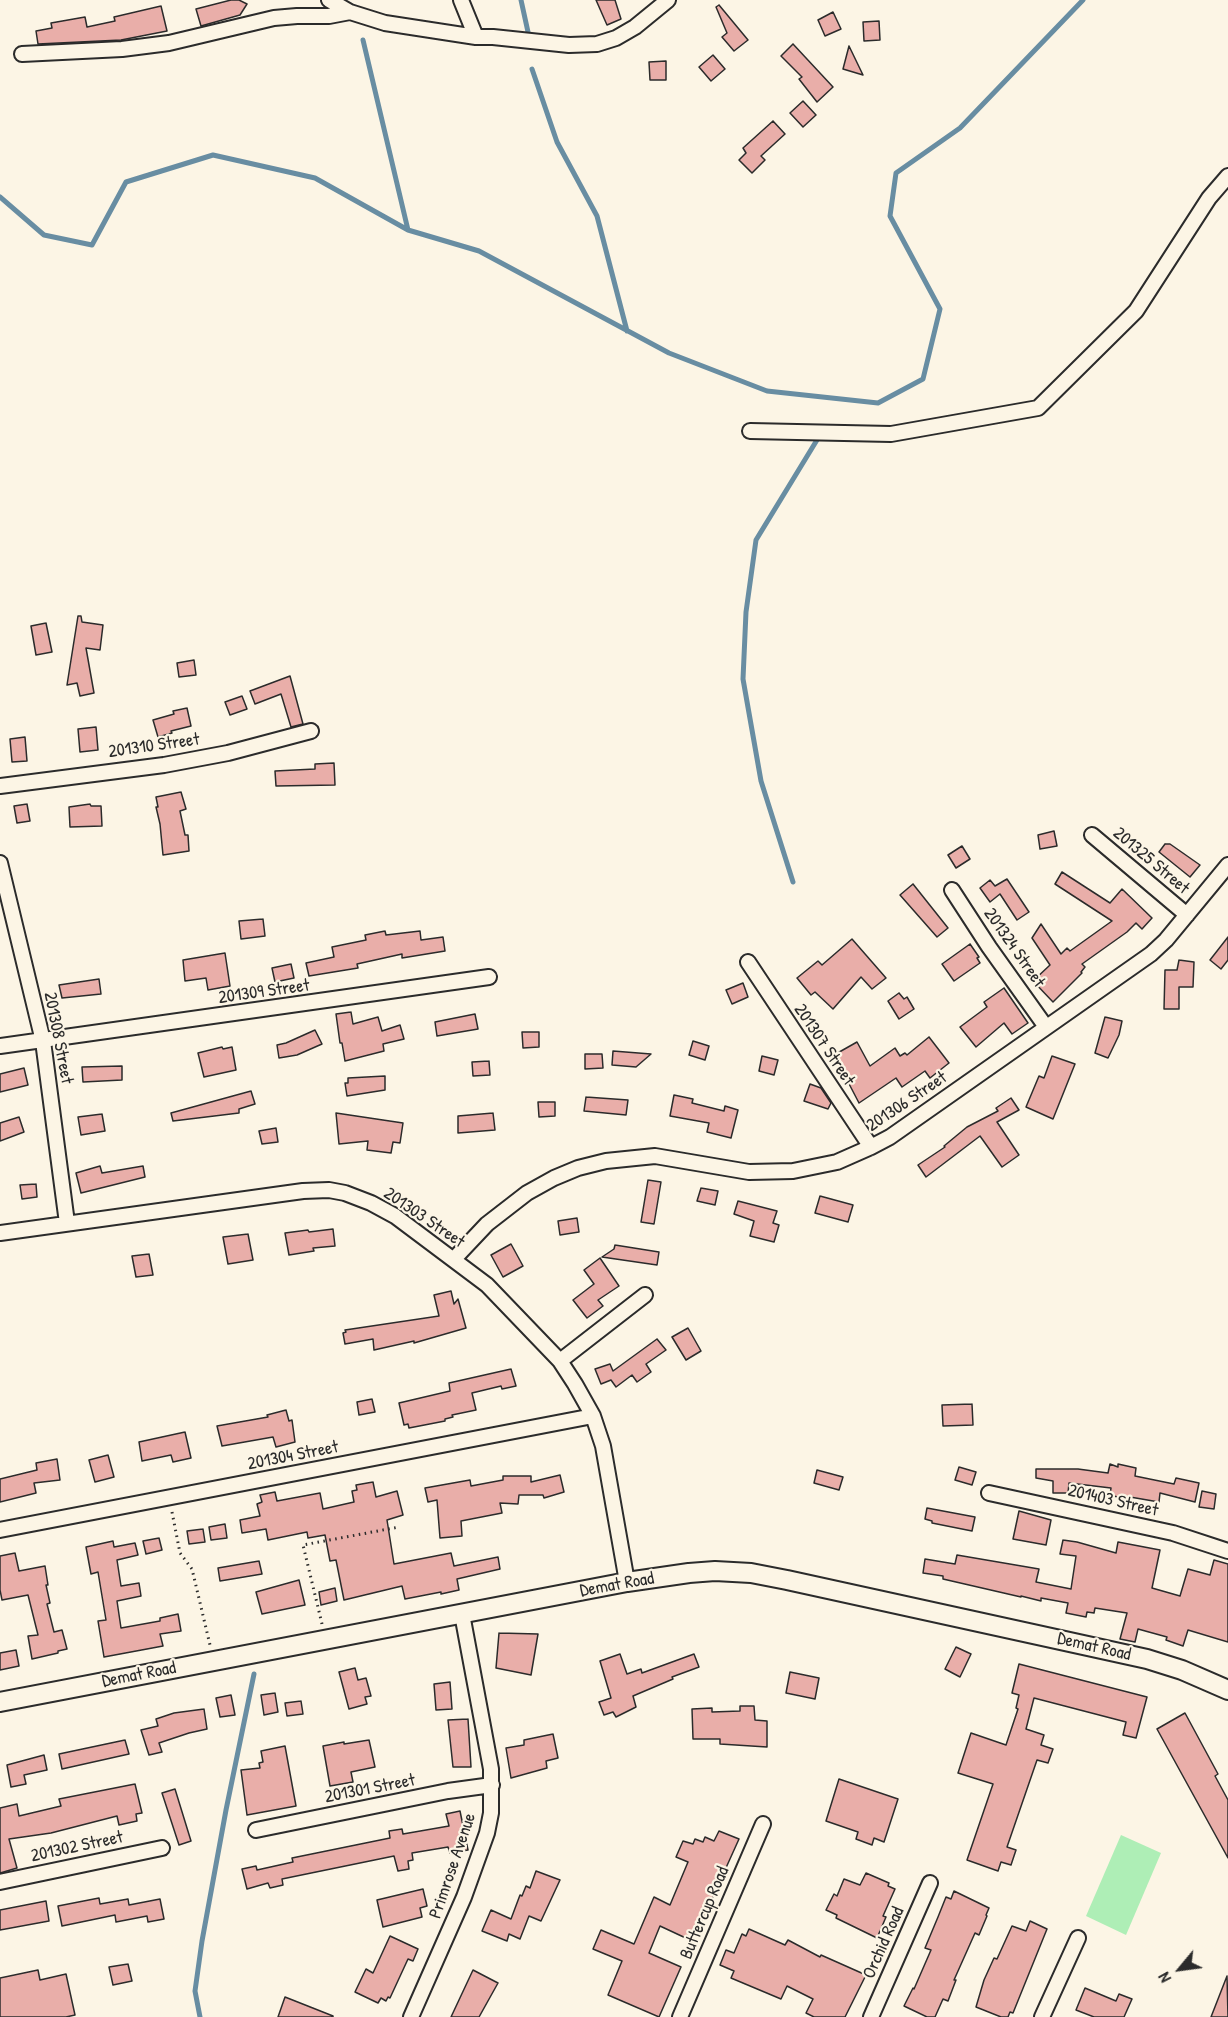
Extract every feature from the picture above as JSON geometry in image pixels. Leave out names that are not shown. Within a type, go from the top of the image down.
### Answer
[{"type":"street","points":[[329,0],[350,12],[385,23],[476,37],[570,45],[597,44],[616,38],[636,27],[668,0]]},
{"type":"street","points":[[461,0],[476,37]]},
{"type":"street","points":[[22,54],[122,49],[169,43],[274,18],[329,16],[350,12]]},
{"type":"street","points":[[750,431],[891,434],[1038,408],[1136,311],[1209,198],[1228,176]]},
{"type":"street","name":"201310 Street","points":[[0,786],[164,765],[228,753],[311,731]]},
{"type":"street","name":"201325 Street","points":[[1092,835],[1187,915]]},
{"type":"street","name":"201308 Street","points":[[0,863],[43,1041],[67,1223]]},
{"type":"street","name":"201306 Street","points":[[454,1259],[487,1224],[507,1207],[554,1178],[578,1168],[606,1161],[655,1156],[749,1172],[794,1171],[837,1162],[871,1147],[890,1137],[1151,954],[1166,940],[1228,865]]},
{"type":"street","name":"201324 Street","points":[[952,890],[1046,1027]]},
{"type":"street","name":"201307 Street","points":[[748,962],[871,1147]]},
{"type":"street","name":"201309 Street","points":[[0,1046],[489,977]]},
{"type":"street","name":"201303 Street","points":[[0,1233],[303,1191],[329,1190],[345,1193],[396,1216],[487,1285],[560,1360],[593,1416],[603,1446],[627,1582]]},
{"type":"street","points":[[560,1360],[645,1295]]},
{"type":"street","name":"201304 Street","points":[[0,1530],[593,1416]]},
{"type":"street","name":"201403 Street","points":[[989,1493],[1173,1533],[1228,1551]]},
{"type":"street","name":"Demat Road","points":[[0,1702],[627,1582],[715,1571],[778,1578],[1147,1659],[1182,1670],[1228,1690]]},
{"type":"street","name":"Primrose Avenue","points":[[411,2017],[464,1897],[484,1841],[491,1813],[492,1785],[462,1614]]},
{"type":"street","name":"201301 Street","points":[[256,1830],[448,1791],[492,1785]]},
{"type":"street","name":"Buttercup Road","points":[[680,2017],[763,1824]]},
{"type":"street","name":"201302 Street","points":[[0,1882],[162,1848]]},
{"type":"street","name":"Orchid Road","points":[[871,2017],[930,1883]]},
{"type":"street","points":[[1042,2017],[1078,1938]]},
{"type":"path","points":[[169,1498],[180,1553],[192,1569],[214,1661]]},
{"type":"path","points":[[327,1640],[303,1545],[399,1527]]},
{"type":"green space","points":[[1121,1835],[1161,1853],[1126,1935],[1086,1916]]},
{"type":"building","points":[[239,0],[247,4],[240,15],[201,26],[196,9]]},
{"type":"building","points":[[596,0],[615,0],[621,19],[607,25]]},
{"type":"building","points":[[719,5],[748,40],[734,51],[722,37],[727,33],[716,7]]},
{"type":"building","points":[[161,6],[167,31],[121,40],[38,44],[36,31],[52,28],[51,23],[85,17],[87,27],[115,21],[114,17]]},
{"type":"building","points":[[833,12],[841,29],[825,36],[818,20]]},
{"type":"building","points":[[879,21],[880,40],[864,41],[863,22]]},
{"type":"building","points":[[793,44],[833,87],[817,102],[799,79],[802,77],[781,56]]},
{"type":"building","points":[[849,46],[863,75],[843,69]]},
{"type":"building","points":[[713,55],[725,69],[711,81],[699,67]]},
{"type":"building","points":[[666,61],[666,80],[650,80],[649,62]]},
{"type":"building","points":[[803,101],[816,115],[803,127],[790,113]]},
{"type":"building","points":[[773,121],[785,134],[761,156],[765,160],[752,173],[739,160],[746,153],[743,148]]},
{"type":"building","points":[[78,616],[81,616],[82,622],[103,625],[100,650],[86,648],[94,693],[80,696],[77,683],[67,685]]},
{"type":"building","points":[[46,623],[52,652],[36,655],[31,626]]},
{"type":"building","points":[[194,660],[196,675],[179,677],[177,663]]},
{"type":"building","points":[[290,676],[303,724],[291,727],[281,694],[255,704],[250,691]]},
{"type":"building","points":[[242,696],[247,709],[230,715],[225,702]]},
{"type":"building","points":[[187,708],[191,726],[158,737],[153,720],[174,714],[173,711]]},
{"type":"building","points":[[96,727],[98,750],[80,752],[78,729]]},
{"type":"building","points":[[25,737],[27,761],[12,762],[10,739]]},
{"type":"building","points":[[334,763],[335,785],[276,786],[275,771],[315,769],[315,764]]},
{"type":"building","points":[[181,792],[186,809],[180,811],[185,835],[188,835],[189,851],[163,855],[156,797]]},
{"type":"building","points":[[27,804],[30,821],[17,823],[14,806]]},
{"type":"building","points":[[90,804],[101,806],[102,826],[70,827],[69,807]]},
{"type":"building","points":[[1054,831],[1057,846],[1040,849],[1038,835]]},
{"type":"building","points":[[1165,844],[1170,844],[1200,865],[1190,877],[1159,852]]},
{"type":"building","points":[[962,846],[970,859],[956,868],[948,855]]},
{"type":"building","points":[[1062,872],[1110,903],[1122,889],[1152,918],[1142,929],[1136,923],[1082,964],[1085,967],[1082,973],[1053,1002],[1033,981],[1050,965],[1032,938],[1041,924],[1061,954],[1067,948],[1070,951],[1112,921],[1055,884]]},
{"type":"building","points":[[1007,879],[1029,912],[1017,920],[1000,894],[990,902],[980,888],[990,880],[995,886]]},
{"type":"building","points":[[913,884],[948,928],[937,937],[900,895]]},
{"type":"building","points":[[263,919],[265,936],[241,939],[239,921]]},
{"type":"building","points":[[385,931],[386,935],[420,931],[421,940],[443,937],[445,951],[402,958],[402,954],[357,964],[358,968],[309,976],[306,963],[334,957],[332,947],[366,940],[365,935]]},
{"type":"building","points":[[1228,937],[1228,960],[1221,969],[1210,960]]},
{"type":"building","points":[[852,939],[886,978],[872,989],[861,977],[833,1009],[815,992],[811,995],[797,978],[818,961],[822,965]]},
{"type":"building","points":[[970,944],[979,957],[977,958],[980,963],[954,981],[942,964]]},
{"type":"building","points":[[225,953],[230,986],[208,990],[206,978],[185,981],[183,960]]},
{"type":"building","points":[[1179,960],[1194,962],[1193,987],[1179,987],[1179,1009],[1164,1009],[1165,970],[1177,970]]},
{"type":"building","points":[[291,964],[294,978],[275,982],[272,968]]},
{"type":"building","points":[[99,979],[101,994],[62,998],[59,985]]},
{"type":"building","points":[[743,983],[748,997],[732,1004],[726,990]]},
{"type":"building","points":[[1004,988],[1028,1023],[1012,1034],[1004,1023],[976,1047],[960,1027],[987,1007],[984,1002]]},
{"type":"building","points":[[899,993],[904,999],[907,997],[914,1009],[899,1019],[888,1001]]},
{"type":"building","points":[[351,1012],[353,1024],[378,1017],[382,1031],[400,1025],[404,1039],[383,1044],[384,1051],[345,1061],[336,1014]]},
{"type":"building","points":[[475,1014],[478,1029],[437,1036],[435,1022]]},
{"type":"building","points":[[1105,1017],[1122,1021],[1119,1035],[1108,1058],[1095,1053]]},
{"type":"building","points":[[315,1030],[322,1044],[297,1055],[279,1058],[277,1045]]},
{"type":"building","points":[[522,1032],[539,1032],[539,1047],[523,1048]]},
{"type":"building","points":[[929,1037],[949,1063],[930,1078],[925,1071],[902,1087],[896,1078],[859,1103],[834,1055],[857,1042],[870,1066],[895,1048],[900,1056],[905,1053],[907,1055]]},
{"type":"building","points":[[693,1041],[709,1046],[705,1060],[689,1055]]},
{"type":"building","points":[[222,1047],[223,1049],[232,1047],[236,1070],[204,1077],[198,1053]]},
{"type":"building","points":[[613,1051],[651,1054],[636,1067],[612,1065]]},
{"type":"building","points":[[585,1054],[602,1054],[603,1068],[585,1069]]},
{"type":"building","points":[[762,1056],[778,1060],[774,1075],[759,1071]]},
{"type":"building","points":[[1052,1056],[1075,1064],[1053,1119],[1026,1107],[1039,1076],[1044,1078]]},
{"type":"building","points":[[489,1061],[490,1075],[473,1076],[472,1062]]},
{"type":"building","points":[[122,1066],[122,1080],[83,1082],[82,1067]]},
{"type":"building","points":[[24,1068],[28,1085],[0,1092],[0,1074]]},
{"type":"building","points":[[385,1076],[385,1090],[347,1096],[345,1083],[348,1083],[348,1078]]},
{"type":"building","points":[[810,1084],[821,1088],[831,1103],[828,1109],[804,1101]]},
{"type":"building","points":[[251,1091],[255,1104],[239,1109],[239,1113],[173,1121],[171,1113]]},
{"type":"building","points":[[674,1095],[693,1099],[692,1103],[724,1111],[725,1106],[738,1110],[731,1138],[707,1132],[709,1123],[670,1116]]},
{"type":"building","points":[[586,1097],[628,1100],[626,1115],[584,1111]]},
{"type":"building","points":[[1011,1098],[1019,1110],[997,1122],[1019,1155],[1002,1167],[980,1136],[926,1177],[918,1165],[945,1147],[967,1127],[998,1111],[996,1108]]},
{"type":"building","points":[[538,1102],[555,1102],[555,1116],[539,1117]]},
{"type":"building","points":[[336,1113],[403,1123],[400,1143],[393,1142],[391,1153],[367,1150],[368,1141],[339,1144]]},
{"type":"building","points":[[493,1113],[495,1130],[458,1133],[458,1116]]},
{"type":"building","points":[[102,1114],[105,1131],[81,1135],[78,1117]]},
{"type":"building","points":[[19,1117],[24,1132],[0,1141],[0,1123]]},
{"type":"building","points":[[276,1128],[278,1142],[262,1144],[259,1131]]},
{"type":"building","points":[[100,1166],[102,1173],[143,1166],[145,1177],[81,1193],[76,1173]]},
{"type":"building","points":[[648,1180],[661,1182],[654,1224],[641,1222]]},
{"type":"building","points":[[36,1184],[37,1197],[22,1199],[20,1185]]},
{"type":"building","points":[[701,1188],[718,1191],[715,1205],[697,1201]]},
{"type":"building","points":[[820,1196],[853,1205],[848,1222],[815,1213]]},
{"type":"building","points":[[738,1201],[777,1211],[773,1223],[779,1225],[774,1242],[750,1236],[754,1221],[734,1214]]},
{"type":"building","points":[[577,1218],[579,1232],[560,1235],[558,1221]]},
{"type":"building","points":[[333,1229],[335,1246],[313,1248],[314,1251],[289,1255],[285,1233]]},
{"type":"building","points":[[248,1234],[253,1260],[228,1264],[223,1237]]},
{"type":"building","points":[[511,1244],[523,1266],[503,1277],[491,1255]]},
{"type":"building","points":[[615,1245],[659,1252],[657,1265],[602,1257],[614,1249]]},
{"type":"building","points":[[149,1254],[153,1275],[136,1277],[132,1256]]},
{"type":"building","points":[[600,1258],[619,1286],[598,1300],[603,1306],[587,1318],[573,1300],[594,1284],[584,1270]]},
{"type":"building","points":[[451,1291],[454,1304],[458,1299],[466,1328],[414,1343],[414,1341],[374,1350],[373,1339],[345,1344],[343,1333],[346,1332],[345,1330],[439,1316],[434,1295]]},
{"type":"building","points":[[688,1328],[701,1351],[686,1360],[672,1337]]},
{"type":"building","points":[[657,1339],[666,1350],[646,1364],[651,1372],[637,1382],[632,1375],[616,1387],[611,1380],[601,1384],[595,1369],[610,1364],[613,1371]]},
{"type":"building","points":[[511,1369],[516,1386],[502,1389],[501,1386],[472,1393],[476,1410],[452,1415],[453,1417],[445,1421],[409,1428],[408,1424],[404,1425],[399,1403],[450,1391],[449,1383]]},
{"type":"building","points":[[372,1399],[375,1412],[359,1415],[357,1402]]},
{"type":"building","points":[[972,1404],[973,1425],[943,1426],[942,1405]]},
{"type":"building","points":[[286,1410],[289,1421],[292,1420],[295,1442],[276,1447],[273,1437],[222,1446],[217,1426],[268,1417],[267,1415]]},
{"type":"building","points":[[185,1432],[191,1458],[173,1462],[171,1455],[142,1461],[139,1442]]},
{"type":"building","points":[[108,1455],[114,1477],[95,1482],[89,1460]]},
{"type":"building","points":[[57,1459],[60,1480],[34,1483],[36,1493],[0,1502],[0,1479],[37,1470],[36,1463]]},
{"type":"building","points":[[1110,1464],[1136,1468],[1135,1476],[1174,1484],[1176,1478],[1199,1483],[1195,1502],[1160,1493],[1159,1502],[1130,1497],[1129,1500],[1110,1495],[1111,1488],[1069,1483],[1068,1493],[1053,1493],[1053,1481],[1036,1478],[1036,1469],[1078,1469],[1108,1473]]},
{"type":"building","points":[[959,1467],[976,1472],[972,1485],[955,1480]]},
{"type":"building","points":[[817,1470],[843,1477],[839,1490],[814,1483]]},
{"type":"building","points":[[560,1475],[564,1492],[544,1498],[543,1495],[519,1495],[518,1504],[500,1503],[502,1513],[461,1521],[462,1536],[440,1538],[437,1500],[428,1502],[425,1488],[470,1480],[471,1486],[503,1480],[503,1476],[531,1476],[531,1482]]},
{"type":"building","points":[[373,1482],[376,1497],[397,1491],[403,1515],[387,1520],[394,1564],[451,1553],[454,1566],[498,1557],[500,1569],[457,1579],[459,1590],[441,1594],[441,1592],[405,1599],[402,1586],[344,1600],[336,1560],[330,1561],[325,1535],[308,1538],[307,1532],[268,1540],[266,1529],[242,1533],[240,1520],[260,1516],[257,1504],[262,1502],[260,1495],[275,1492],[277,1501],[320,1493],[323,1509],[354,1502],[352,1491],[357,1490],[356,1485]]},
{"type":"building","points":[[1202,1491],[1216,1494],[1214,1509],[1199,1507]]},
{"type":"building","points":[[927,1508],[975,1517],[972,1531],[932,1523],[925,1519]]},
{"type":"building","points":[[1019,1511],[1051,1520],[1046,1545],[1013,1539]]},
{"type":"building","points":[[225,1524],[227,1538],[211,1540],[209,1527]]},
{"type":"building","points":[[203,1529],[205,1542],[189,1544],[187,1531]]},
{"type":"building","points":[[159,1538],[162,1550],[146,1554],[143,1541]]},
{"type":"building","points":[[1063,1540],[1116,1553],[1118,1542],[1160,1550],[1152,1588],[1180,1596],[1188,1569],[1210,1575],[1214,1560],[1228,1564],[1228,1642],[1188,1630],[1183,1646],[1166,1640],[1167,1637],[1138,1629],[1135,1642],[1120,1639],[1127,1613],[1095,1608],[1094,1613],[1087,1612],[1086,1617],[1066,1613],[1068,1603],[1021,1597],[943,1579],[943,1576],[923,1573],[925,1559],[955,1564],[957,1555],[1039,1569],[1036,1582],[1071,1589],[1076,1556],[1060,1554]]},
{"type":"building","points":[[113,1541],[114,1547],[135,1543],[138,1555],[117,1560],[121,1586],[139,1583],[141,1596],[117,1601],[121,1628],[160,1621],[160,1618],[178,1614],[181,1631],[160,1634],[163,1646],[104,1657],[98,1621],[106,1620],[98,1572],[91,1574],[86,1547]]},
{"type":"building","points":[[15,1553],[19,1571],[45,1566],[50,1603],[47,1604],[54,1632],[62,1630],[67,1649],[32,1659],[28,1636],[38,1635],[28,1595],[2,1600],[0,1590],[0,1556]]},
{"type":"building","points":[[259,1561],[262,1574],[220,1581],[218,1568]]},
{"type":"building","points":[[299,1580],[305,1605],[262,1614],[256,1592]]},
{"type":"building","points":[[335,1588],[337,1601],[321,1605],[319,1592]]},
{"type":"building","points":[[499,1633],[538,1634],[531,1675],[496,1668]]},
{"type":"building","points":[[956,1647],[971,1654],[960,1677],[945,1669]]},
{"type":"building","points":[[16,1650],[19,1666],[0,1670],[0,1653]]},
{"type":"building","points":[[620,1654],[627,1674],[641,1669],[642,1673],[694,1654],[699,1667],[633,1696],[636,1707],[616,1717],[613,1712],[604,1715],[599,1702],[611,1698],[600,1661]]},
{"type":"building","points":[[1019,1664],[1147,1697],[1136,1738],[1123,1735],[1126,1722],[1034,1698],[1026,1729],[1044,1735],[1041,1745],[1053,1749],[1048,1763],[1037,1760],[1007,1847],[1016,1850],[1011,1865],[1001,1862],[998,1871],[967,1860],[993,1784],[958,1773],[971,1733],[1006,1745],[1018,1709],[1016,1708],[1019,1695],[1012,1693]]},
{"type":"building","points":[[355,1668],[358,1680],[366,1678],[371,1696],[365,1697],[367,1704],[349,1709],[339,1672]]},
{"type":"building","points":[[790,1672],[819,1678],[815,1699],[786,1693]]},
{"type":"building","points":[[450,1682],[452,1709],[436,1710],[434,1684]]},
{"type":"building","points":[[275,1693],[278,1712],[264,1715],[261,1695]]},
{"type":"building","points":[[231,1695],[235,1715],[220,1717],[216,1698]]},
{"type":"building","points":[[301,1701],[303,1714],[287,1716],[285,1703]]},
{"type":"building","points":[[740,1706],[754,1706],[755,1720],[767,1721],[767,1747],[720,1744],[720,1739],[693,1739],[692,1709],[712,1708],[712,1712],[740,1711]]},
{"type":"building","points":[[204,1709],[207,1729],[159,1743],[162,1752],[149,1755],[141,1730],[158,1726],[156,1719],[174,1713]]},
{"type":"building","points":[[1185,1713],[1218,1774],[1215,1776],[1228,1800],[1228,1858],[1157,1729]]},
{"type":"building","points":[[468,1719],[471,1767],[453,1767],[448,1720]]},
{"type":"building","points":[[553,1734],[558,1758],[546,1761],[547,1768],[511,1778],[506,1748],[524,1745],[524,1740]]},
{"type":"building","points":[[125,1740],[129,1754],[62,1769],[59,1754]]},
{"type":"building","points":[[369,1740],[375,1767],[351,1772],[353,1782],[330,1786],[323,1746]]},
{"type":"building","points":[[285,1746],[296,1806],[247,1815],[241,1770],[260,1768],[259,1763],[263,1762],[261,1751]]},
{"type":"building","points":[[44,1755],[47,1770],[24,1775],[26,1784],[11,1787],[7,1765]]},
{"type":"building","points":[[839,1779],[898,1799],[884,1842],[874,1838],[872,1845],[856,1839],[858,1832],[826,1821]]},
{"type":"building","points":[[135,1784],[142,1813],[136,1814],[137,1821],[119,1825],[117,1816],[51,1833],[9,1839],[17,1868],[0,1873],[0,1808],[17,1804],[19,1816],[61,1806],[59,1799]]},
{"type":"building","points":[[175,1789],[191,1841],[179,1845],[162,1793]]},
{"type":"building","points":[[460,1811],[468,1850],[450,1853],[448,1847],[412,1853],[413,1860],[408,1861],[409,1869],[398,1871],[394,1856],[282,1879],[283,1885],[270,1888],[268,1883],[247,1889],[242,1869],[256,1866],[257,1870],[293,1862],[292,1858],[390,1838],[389,1831],[402,1829],[403,1834],[449,1826],[446,1814]]},
{"type":"building","points":[[719,1831],[739,1839],[697,1932],[694,1931],[690,1940],[660,1926],[649,1953],[681,1967],[659,2017],[608,1995],[622,1961],[593,1949],[601,1930],[634,1944],[654,1897],[670,1905],[688,1862],[676,1857],[683,1841],[693,1844],[695,1839],[703,1842],[705,1837],[714,1841]]},
{"type":"building","points":[[536,1871],[560,1880],[541,1921],[529,1916],[520,1939],[509,1934],[507,1941],[482,1931],[491,1910],[511,1919],[520,1895],[522,1896],[526,1886],[530,1888]]},
{"type":"building","points":[[866,1873],[889,1883],[888,1886],[895,1889],[883,1916],[886,1917],[877,1938],[836,1918],[837,1915],[826,1910],[834,1894],[837,1896],[844,1879],[860,1885]]},
{"type":"building","points":[[423,1889],[427,1906],[420,1908],[422,1917],[383,1927],[377,1900]]},
{"type":"building","points":[[954,1891],[989,1908],[979,1935],[975,1933],[954,1980],[956,1980],[948,2001],[943,1999],[935,2017],[927,2017],[904,2006],[931,1950],[925,1948],[946,1897],[951,1899]]},
{"type":"building","points":[[99,1898],[100,1904],[128,1899],[129,1905],[160,1899],[164,1919],[148,1922],[147,1916],[116,1922],[115,1915],[62,1926],[58,1906]]},
{"type":"building","points":[[46,1901],[49,1921],[0,1930],[0,1910]]},
{"type":"building","points":[[1030,1921],[1047,1929],[1013,2013],[1010,2012],[1008,2017],[1001,2017],[976,2007],[984,1980],[994,1958],[997,1959],[1012,1926],[1026,1931]]},
{"type":"building","points":[[749,1929],[785,1945],[788,1940],[820,1957],[821,1955],[866,1975],[845,2017],[814,2017],[806,2013],[813,1999],[787,1986],[781,1999],[731,1978],[734,1971],[720,1965],[726,1950],[734,1953],[742,1934],[746,1936]]},
{"type":"building","points":[[390,1936],[418,1949],[413,1961],[408,1959],[390,1998],[388,1997],[386,2001],[381,1998],[378,2003],[355,1992],[366,1969],[373,1973]]},
{"type":"building","points":[[128,1964],[132,1981],[113,1985],[109,1967]]},
{"type":"building","points":[[38,1970],[40,1980],[66,1974],[75,2015],[0,2017],[0,1978]]},
{"type":"building","points":[[473,1970],[498,1983],[479,2017],[451,2017]]},
{"type":"building","points":[[1227,1976],[1228,2017],[1211,2017]]},
{"type":"building","points":[[1085,1988],[1116,2001],[1119,1994],[1132,1999],[1124,2017],[1094,2017],[1076,2010]]},
{"type":"building","points":[[285,1997],[333,2016],[333,2017],[278,2017]]},
{"type":"waterway","points":[[521,0],[528,32]]},
{"type":"waterway","points":[[0,197],[44,235],[92,245],[126,182],[213,155],[315,178],[408,230],[479,251],[669,353],[767,391],[878,403],[923,379],[940,309],[890,216],[896,173],[960,128],[1083,0]]},
{"type":"waterway","points":[[363,40],[408,230]]},
{"type":"waterway","points":[[532,69],[557,142],[597,216],[627,331]]},
{"type":"waterway","points":[[793,882],[761,781],[743,679],[746,612],[756,540],[820,435]]},
{"type":"waterway","points":[[200,2017],[195,1991],[202,1941],[254,1674]]}]
